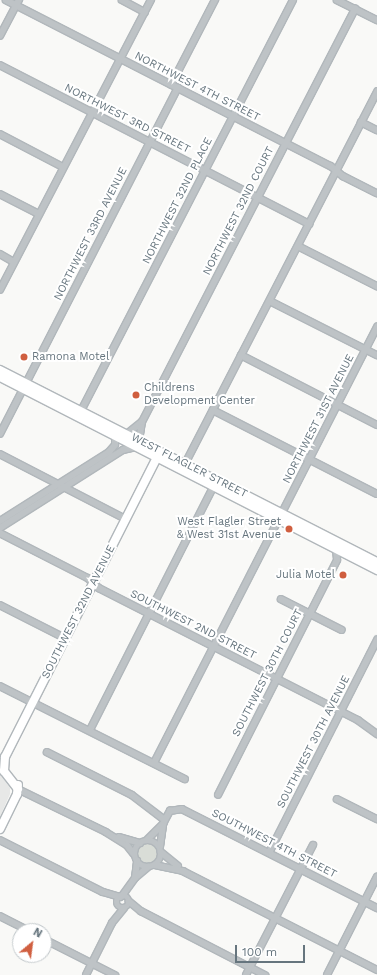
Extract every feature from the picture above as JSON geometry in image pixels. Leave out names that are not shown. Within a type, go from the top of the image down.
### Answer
[{"type":"main road","name":"WEST FLAGLER STREET","points":[[0,370],[24,386],[115,436],[153,448],[214,486],[377,562]]},
{"type":"main road","name":"WEST FLAGLER STREET","points":[[0,377],[81,411],[127,434],[137,444],[157,457],[186,468],[280,516],[336,549],[377,570]]},
{"type":"main road","points":[[153,448],[157,457]]},
{"type":"main road","name":"SOUTHWEST 32ND AVENUE","points":[[18,789],[3,764],[32,702],[157,457]]},
{"type":"main road","points":[[0,829],[18,789]]},
{"type":"street","name":"NORTHWEST 4TH STREET","points":[[6,0],[17,3],[120,59],[285,143],[377,193]]},
{"type":"street","points":[[122,0],[145,12]]},
{"type":"street","points":[[0,290],[151,0]]},
{"type":"street","points":[[171,85],[215,0]]},
{"type":"street","name":"NORTHWEST 32ND PLACE","points":[[81,411],[293,0]]},
{"type":"street","points":[[337,0],[377,20]]},
{"type":"street","points":[[0,36],[17,3]]},
{"type":"street","name":"NORTHWEST 32ND COURT","points":[[137,444],[142,422],[355,9]]},
{"type":"street","name":"NORTHWEST 3RD STREET","points":[[0,65],[309,224]]},
{"type":"street","name":"NORTHWEST 33RD AVENUE","points":[[0,434],[178,88]]},
{"type":"street","points":[[186,468],[213,410],[377,92]]},
{"type":"street","points":[[361,122],[377,130]]},
{"type":"street","points":[[0,134],[63,167]]},
{"type":"street","points":[[0,194],[39,214]]},
{"type":"street","points":[[298,246],[377,286]]},
{"type":"street","points":[[0,254],[14,262]]},
{"type":"street","points":[[270,301],[377,355]]},
{"type":"street","name":"NORTHWEST 31ST AVENUE","points":[[154,763],[377,327]]},
{"type":"street","points":[[241,355],[377,425]]},
{"type":"street","points":[[213,410],[377,494]]},
{"type":"street","name":"NORTHWEST 32ND COURT","points":[[127,434],[142,422]]},
{"type":"street","points":[[0,521],[112,450],[115,436]]},
{"type":"street","points":[[0,528],[123,450],[137,444]]},
{"type":"street","points":[[0,454],[126,519]]},
{"type":"street","points":[[90,730],[214,486]]},
{"type":"street","name":"SOUTHWEST 2ND STREET","points":[[0,533],[150,614],[341,711],[363,723],[377,734]]},
{"type":"street","points":[[336,549],[337,560]]},
{"type":"street","name":"SOUTHWEST 30TH COURT","points":[[218,795],[337,560],[346,554]]},
{"type":"street","points":[[281,599],[342,630]]},
{"type":"street","points":[[0,605],[65,638]]},
{"type":"street","name":"SOUTHWEST 30TH AVENUE","points":[[269,853],[377,640]]},
{"type":"street","points":[[0,686],[185,779]]},
{"type":"street","points":[[47,752],[132,795],[164,822]]},
{"type":"street","points":[[18,789],[106,832],[125,844],[134,854],[137,861],[136,878]]},
{"type":"street","points":[[337,799],[377,819]]},
{"type":"street","name":"SOUTHWEST 4TH STREET","points":[[164,822],[173,809],[182,809],[377,908]]},
{"type":"street","points":[[148,840],[164,822]]},
{"type":"street","points":[[155,865],[160,850],[164,822]]},
{"type":"street","points":[[106,832],[140,842],[148,840],[154,842],[160,850],[183,871]]},
{"type":"street","points":[[0,840],[119,900],[129,900],[141,911],[264,975]]},
{"type":"street","points":[[134,854],[140,842]]},
{"type":"street","points":[[246,975],[313,845]]},
{"type":"street","points":[[137,861],[148,867]]},
{"type":"street","points":[[86,975],[112,923],[119,900],[136,878],[148,867],[155,865],[183,871],[377,970]]},
{"type":"street","points":[[327,975],[377,877]]},
{"type":"street","points":[[112,923],[125,908],[129,900],[132,885]]},
{"type":"street","points":[[119,900],[125,908],[141,911]]},
{"type":"street","points":[[0,916],[14,923]]},
{"type":"street","points":[[52,943],[115,975]]},
{"type":"shaded area","points":[[0,774],[10,788],[10,794],[0,817]]},
{"type":"shaded area","points":[[148,843],[156,846],[159,854],[156,862],[148,865],[140,862],[137,854],[140,846]]},
{"type":"place","name":"Ramona Motel","points":[[24,357]]},
{"type":"place","name":"Childrens Development Center","points":[[136,395]]},
{"type":"place","name":"West Flagler Street & West 31st Avenue","points":[[289,529]]},
{"type":"place","name":"Julia Motel","points":[[343,575]]}]
